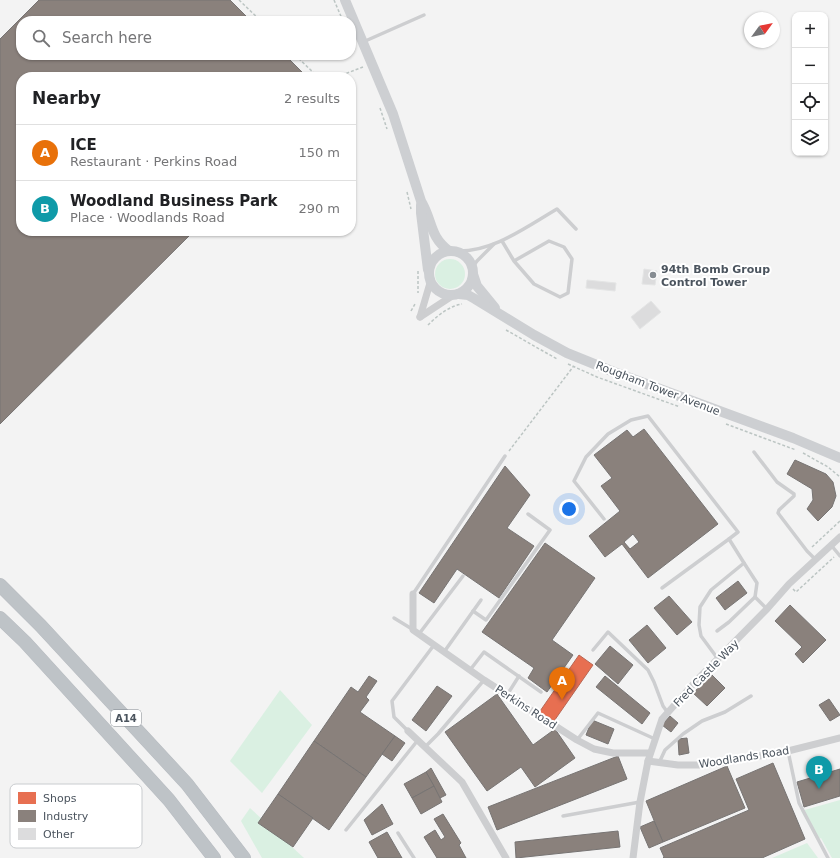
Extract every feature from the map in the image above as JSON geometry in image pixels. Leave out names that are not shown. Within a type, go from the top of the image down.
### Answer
[{"type":"highway","name":"A14","points":[[0,585],[42,626],[187,784],[244,858]]},
{"type":"highway","name":"A14","points":[[0,618],[24,642],[169,800],[214,858]]},
{"type":"street","points":[[345,0],[352,16]]},
{"type":"street","points":[[356,26],[393,114],[421,201],[427,210],[434,234],[437,240],[452,251],[466,257],[472,271],[469,286],[420,317],[429,278],[430,266],[437,256],[452,251]]},
{"type":"street","points":[[421,201],[421,213],[429,278],[434,288],[439,293],[456,295]]},
{"type":"street","name":"Rougham Tower Avenue","points":[[472,271],[477,286],[497,311]]},
{"type":"street","name":"Rougham Tower Avenue","points":[[456,295],[476,298],[489,308],[497,311],[534,335],[567,353],[614,372],[798,440],[840,458]]},
{"type":"street","name":"Rougham Tower Avenue","points":[[825,452],[840,464]]},
{"type":"street","name":"Fred Castle Way","points":[[633,858],[640,802],[648,761],[654,739],[662,719],[718,659],[768,609],[789,584],[840,537]]},
{"type":"street","points":[[413,594],[416,632]]},
{"type":"street","name":"Perkins Road","points":[[416,632],[484,680],[577,740],[594,748],[613,753],[650,753]]},
{"type":"street","points":[[408,731],[462,782],[506,858]]},
{"type":"street","name":"Woodlands Road","points":[[648,761],[678,765],[706,765],[788,751],[840,738]]},
{"type":"lane","points":[[363,43],[424,15]]},
{"type":"lane","points":[[452,251],[467,251],[502,241],[557,209],[576,229]]},
{"type":"lane","points":[[502,241],[514,261],[534,284],[560,297],[568,293],[572,260],[564,246],[549,242],[514,261]]},
{"type":"lane","points":[[472,271],[477,261],[494,244]]},
{"type":"lane","points":[[604,519],[574,481],[586,457],[608,434],[631,420],[648,416],[738,532],[662,588]]},
{"type":"lane","points":[[754,452],[777,482],[794,494],[794,496],[778,511],[815,559]]},
{"type":"lane","points":[[413,594],[505,456]]},
{"type":"lane","points":[[473,611],[486,620],[550,530],[528,514]]},
{"type":"lane","points":[[717,632],[755,597],[757,584],[729,539]]},
{"type":"lane","points":[[831,545],[839,555]]},
{"type":"lane","points":[[718,659],[701,636],[699,625],[700,607],[711,590],[744,563]]},
{"type":"lane","points":[[416,632],[463,576]]},
{"type":"lane","points":[[755,597],[768,609]]},
{"type":"lane","points":[[444,652],[481,600]]},
{"type":"lane","name":"Perkins Road","points":[[394,618],[416,632]]},
{"type":"lane","points":[[593,650],[608,632],[648,670],[663,706],[668,713]]},
{"type":"lane","points":[[408,731],[394,717],[392,701],[434,645]]},
{"type":"lane","points":[[470,670],[484,652],[541,692]]},
{"type":"lane","points":[[507,695],[519,676]]},
{"type":"lane","points":[[425,747],[484,680]]},
{"type":"lane","points":[[659,762],[665,750],[683,734],[702,721],[725,712],[751,696]]},
{"type":"lane","points":[[577,740],[598,713],[654,739]]},
{"type":"lane","points":[[346,830],[418,740]]},
{"type":"lane","points":[[788,751],[799,803],[828,858]]},
{"type":"lane","points":[[563,816],[640,802]]},
{"type":"lane","points":[[398,833],[414,858]]},
{"type":"path","points":[[239,0],[255,16]]},
{"type":"path","points":[[334,0],[341,16]]},
{"type":"path","points":[[300,60],[313,72]]},
{"type":"path","points":[[350,72],[363,67]]},
{"type":"path","points":[[379,108],[387,130]]},
{"type":"path","points":[[406,186],[412,214]]},
{"type":"path","points":[[418,266],[418,297]]},
{"type":"path","points":[[411,311],[416,301]]},
{"type":"path","points":[[505,456],[573,367]]},
{"type":"path","points":[[808,551],[840,522]]},
{"type":"path","points":[[789,584],[796,592],[839,555]]},
{"type":"green space","points":[[450,259],[461,263],[465,274],[461,285],[450,289],[439,285],[435,274],[439,263]]},
{"type":"green space","points":[[280,690],[312,725],[262,793],[230,761]]},
{"type":"green space","points":[[840,800],[840,858],[832,858],[821,838],[817,840],[801,811]]},
{"type":"green space","points":[[250,808],[304,858],[262,858],[241,821]]},
{"type":"green space","points":[[807,843],[818,858],[772,858]]},
{"type":"building: Shops","points":[[579,655],[593,665],[552,724],[538,714]]},
{"type":"building: Industry","points":[[39,0],[230,0],[246,16],[23,16]]},
{"type":"building: Industry","points":[[16,23],[16,60],[290,60],[302,72],[16,72],[16,236],[189,236],[0,424],[0,39]]},
{"type":"building: Industry","points":[[644,429],[718,524],[648,578],[622,544],[605,557],[589,536],[620,511],[601,486],[612,478],[594,455],[627,430],[633,437]],"holes":[[[633,534],[639,542],[630,549],[624,542]]]},
{"type":"building: Industry","points":[[795,460],[826,474],[833,482],[836,496],[832,507],[818,521],[807,509],[813,500],[812,489],[787,474]]},
{"type":"building: Industry","points":[[505,466],[530,495],[507,528],[534,546],[499,598],[457,569],[434,603],[419,593]]},
{"type":"building: Industry","points":[[545,543],[595,578],[552,640],[573,655],[547,692],[528,678],[534,668],[482,632]]},
{"type":"building: Industry","points":[[738,581],[747,593],[725,610],[716,598]]},
{"type":"building: Industry","points":[[669,596],[692,622],[677,635],[654,608]]},
{"type":"building: Industry","points":[[790,605],[826,640],[803,663],[795,654],[802,647],[775,621]]},
{"type":"building: Industry","points":[[647,625],[666,648],[648,663],[629,640]]},
{"type":"building: Industry","points":[[610,646],[633,665],[618,684],[595,664]]},
{"type":"building: Industry","points":[[712,675],[725,688],[707,706],[693,693]]},
{"type":"building: Industry","points":[[369,676],[377,681],[366,697],[369,700],[360,712],[395,736],[366,777],[314,741],[351,687],[358,692]]},
{"type":"building: Industry","points":[[605,676],[650,713],[642,724],[596,687]]},
{"type":"building: Industry","points":[[437,686],[452,696],[426,731],[412,720]]},
{"type":"building: Industry","points":[[497,694],[533,745],[555,729],[575,758],[535,787],[521,767],[487,791],[445,732]]},
{"type":"building: Industry","points":[[829,699],[840,715],[830,721],[819,705]]},
{"type":"building: Industry","points":[[670,716],[678,723],[671,732],[662,725]]},
{"type":"building: Industry","points":[[592,720],[614,729],[608,744],[586,735]]},
{"type":"building: Industry","points":[[395,736],[405,743],[392,761],[382,754]]},
{"type":"building: Industry","points":[[687,738],[689,753],[679,755],[678,739]]},
{"type":"building: Industry","points":[[314,741],[366,777],[329,830],[278,794]]},
{"type":"building: Industry","points":[[618,756],[627,779],[497,830],[488,807]]},
{"type":"building: Industry","points":[[773,763],[805,839],[762,858],[663,858],[664,857],[660,848],[749,810],[736,779]]},
{"type":"building: Industry","points":[[727,766],[745,808],[663,842],[646,801]]},
{"type":"building: Industry","points":[[431,768],[446,795],[440,798],[426,772]]},
{"type":"building: Industry","points":[[840,769],[840,796],[804,807],[797,782]]},
{"type":"building: Industry","points":[[426,772],[434,786],[412,798],[404,784]]},
{"type":"building: Industry","points":[[434,786],[442,802],[421,814],[412,798]]},
{"type":"building: Industry","points":[[278,794],[313,818],[293,847],[258,823]]},
{"type":"building: Industry","points":[[382,804],[393,824],[372,835],[364,820]]},
{"type":"building: Industry","points":[[443,814],[461,843],[459,845],[466,858],[437,858],[424,837],[435,830],[441,840],[445,837],[434,819]]},
{"type":"building: Industry","points":[[654,821],[663,842],[649,848],[640,827]]},
{"type":"building: Industry","points":[[618,831],[620,847],[516,858],[515,842]]},
{"type":"building: Industry","points":[[387,832],[402,858],[378,858],[369,842]]},
{"type":"building: Other","points":[[644,269],[657,271],[655,285],[642,284]]},
{"type":"building: Other","points":[[587,280],[616,283],[615,291],[586,288]]},
{"type":"building: Other","points":[[651,301],[661,312],[640,329],[631,317]]},
{"type":"place","name":"94th Bomb Group Control Tower","points":[[653,275]]},
{"type":"place","name":"ICE","points":[[562,700]]},
{"type":"place","name":"Woodland Business Park","points":[[819,789]]}]
